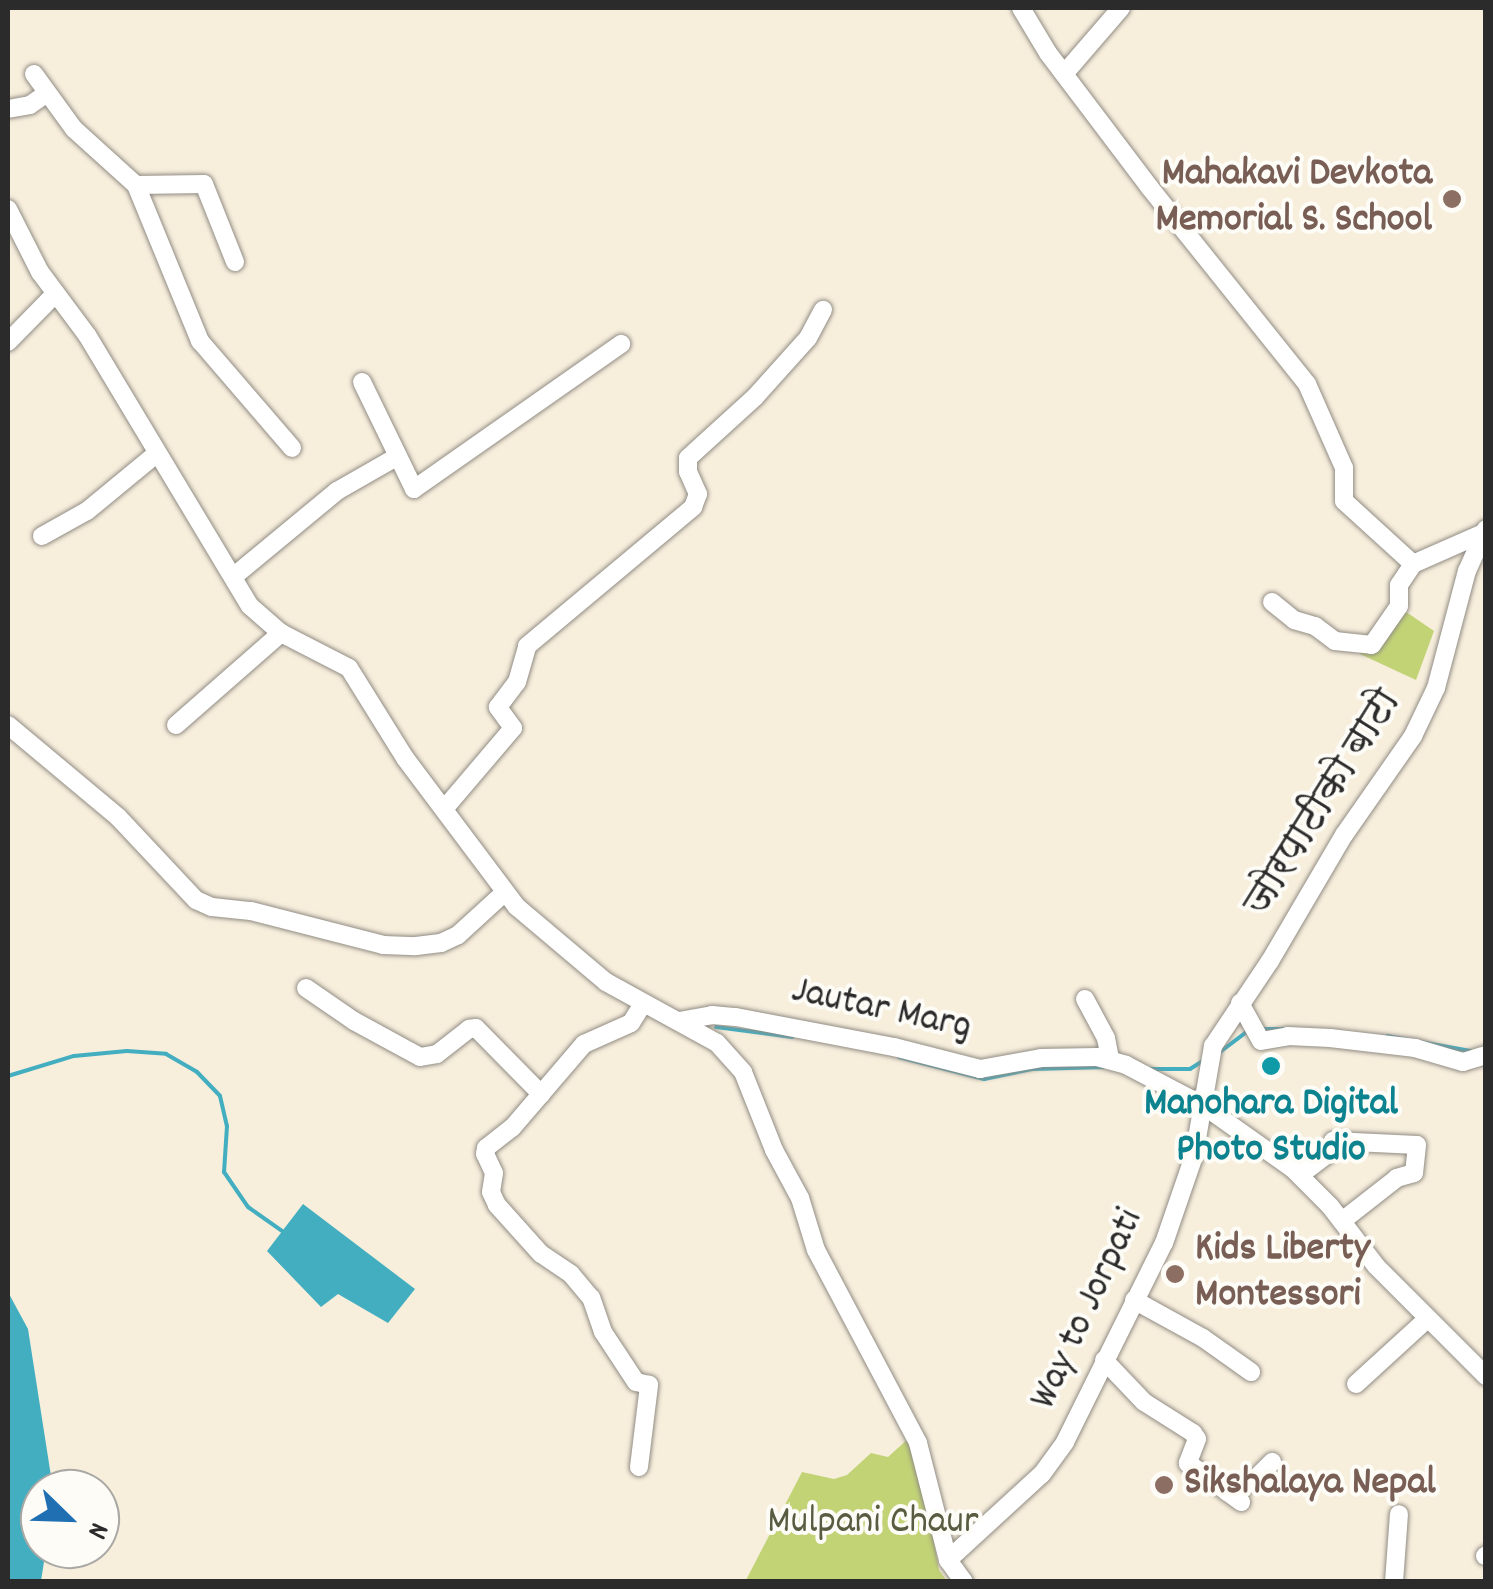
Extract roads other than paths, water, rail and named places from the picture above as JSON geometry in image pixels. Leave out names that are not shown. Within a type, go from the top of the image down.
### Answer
[{"type":"street","points":[[1021,8],[1064,74],[1307,384],[1344,468],[1344,502],[1412,564]]},
{"type":"street","points":[[1064,74],[1120,8]]},
{"type":"street","points":[[34,74],[74,129],[136,185],[200,341],[292,448]]},
{"type":"street","points":[[8,108],[30,105],[46,94]]},
{"type":"street","points":[[136,185],[204,184],[235,262]]},
{"type":"street","points":[[8,210],[55,294],[87,335],[155,454],[250,606],[280,633],[349,668],[405,758],[505,892],[578,962],[643,1004],[716,1043],[743,1072],[774,1150],[800,1198],[816,1250],[918,1443],[948,1560],[964,1582]]},
{"type":"street","points":[[8,342],[55,294]]},
{"type":"street","points":[[446,808],[513,728],[498,708],[517,682],[528,646],[694,507],[698,494],[688,472],[688,458],[768,382],[808,338],[823,310]]},
{"type":"street","points":[[362,382],[414,489],[621,344]]},
{"type":"street","points":[[42,536],[87,511],[155,454]]},
{"type":"street","points":[[233,577],[337,491],[398,456]]},
{"type":"street","points":[[1272,602],[1294,620],[1315,626],[1335,640],[1372,645],[1399,606],[1399,585],[1412,564],[1482,540]]},
{"type":"street","name":"जोरपाटीको बाटो","points":[[1213,1046],[1344,835],[1413,736],[1436,688],[1482,540]]},
{"type":"street","points":[[176,725],[280,633]]},
{"type":"street","points":[[8,724],[118,816],[196,900],[212,907],[251,911],[383,945],[416,946],[441,943],[458,934],[505,892]]},
{"type":"street","points":[[306,988],[354,1021],[420,1057],[437,1054],[469,1029],[476,1028],[541,1094]]},
{"type":"street","points":[[1085,999],[1106,1038],[1110,1059]]},
{"type":"street","points":[[1240,1003],[1254,1030],[1266,1042],[1288,1036],[1373,1042],[1463,1062],[1486,1055]]},
{"type":"street","points":[[638,1467],[649,1385],[636,1382],[602,1332],[584,1290],[516,1230],[492,1192],[494,1173],[486,1148],[512,1128],[584,1044],[631,1023],[643,1004]]},
{"type":"street","name":"Jautar Marg","points":[[679,1021],[712,1015],[736,1017],[894,1047],[974,1068],[1042,1058],[1110,1059],[1204,1106],[1266,1146],[1300,1175],[1426,1320],[1486,1376]]},
{"type":"street","name":"Way to Jorpati","points":[[948,1560],[1042,1474],[1065,1442],[1164,1243],[1194,1156],[1204,1106],[1205,1074],[1213,1046]]},
{"type":"street","points":[[1300,1175],[1332,1151],[1333,1141],[1416,1145],[1414,1173],[1397,1178],[1342,1222]]},
{"type":"street","points":[[1134,1300],[1203,1338],[1250,1372]]},
{"type":"street","points":[[1356,1384],[1426,1320]]},
{"type":"street","points":[[1104,1360],[1144,1402],[1193,1433],[1197,1438],[1188,1463],[1234,1497],[1264,1475],[1272,1462]]},
{"type":"street","points":[[1394,1582],[1399,1514]]},
{"type":"water","points":[[303,1204],[415,1289],[388,1323],[338,1294],[321,1307],[267,1251]]},
{"type":"water","points":[[8,1292],[28,1329],[50,1469],[20,1469],[20,1569],[43,1569],[41,1581],[8,1581]]},
{"type":"waterway","points":[[716,1027],[792,1037]]},
{"type":"waterway","points":[[1263,1029],[1283,1029]]},
{"type":"waterway","points":[[1220,1052],[1248,1031]]},
{"type":"waterway","points":[[1387,1036],[1471,1051]]},
{"type":"waterway","points":[[8,1076],[74,1056],[127,1051],[166,1054],[197,1072],[220,1096],[227,1126],[224,1172],[248,1207],[282,1231]]},
{"type":"waterway","points":[[899,1057],[984,1079],[1032,1069],[1106,1067]]},
{"type":"waterway","points":[[1150,1069],[1190,1069],[1203,1061]]},
{"type":"place","name":"Mahakavi Devkota Memorial S. School","points":[[1452,199]]},
{"type":"place","name":"Manohara Digital Photo Studio","points":[[1271,1066]]},
{"type":"place","name":"Kids Liberty Montessori","points":[[1175,1274]]},
{"type":"place","name":"Sikshalaya Nepal","points":[[1164,1485]]},
{"type":"park label","name":"Mulpani Chaur","points":[[873,1524]]}]
